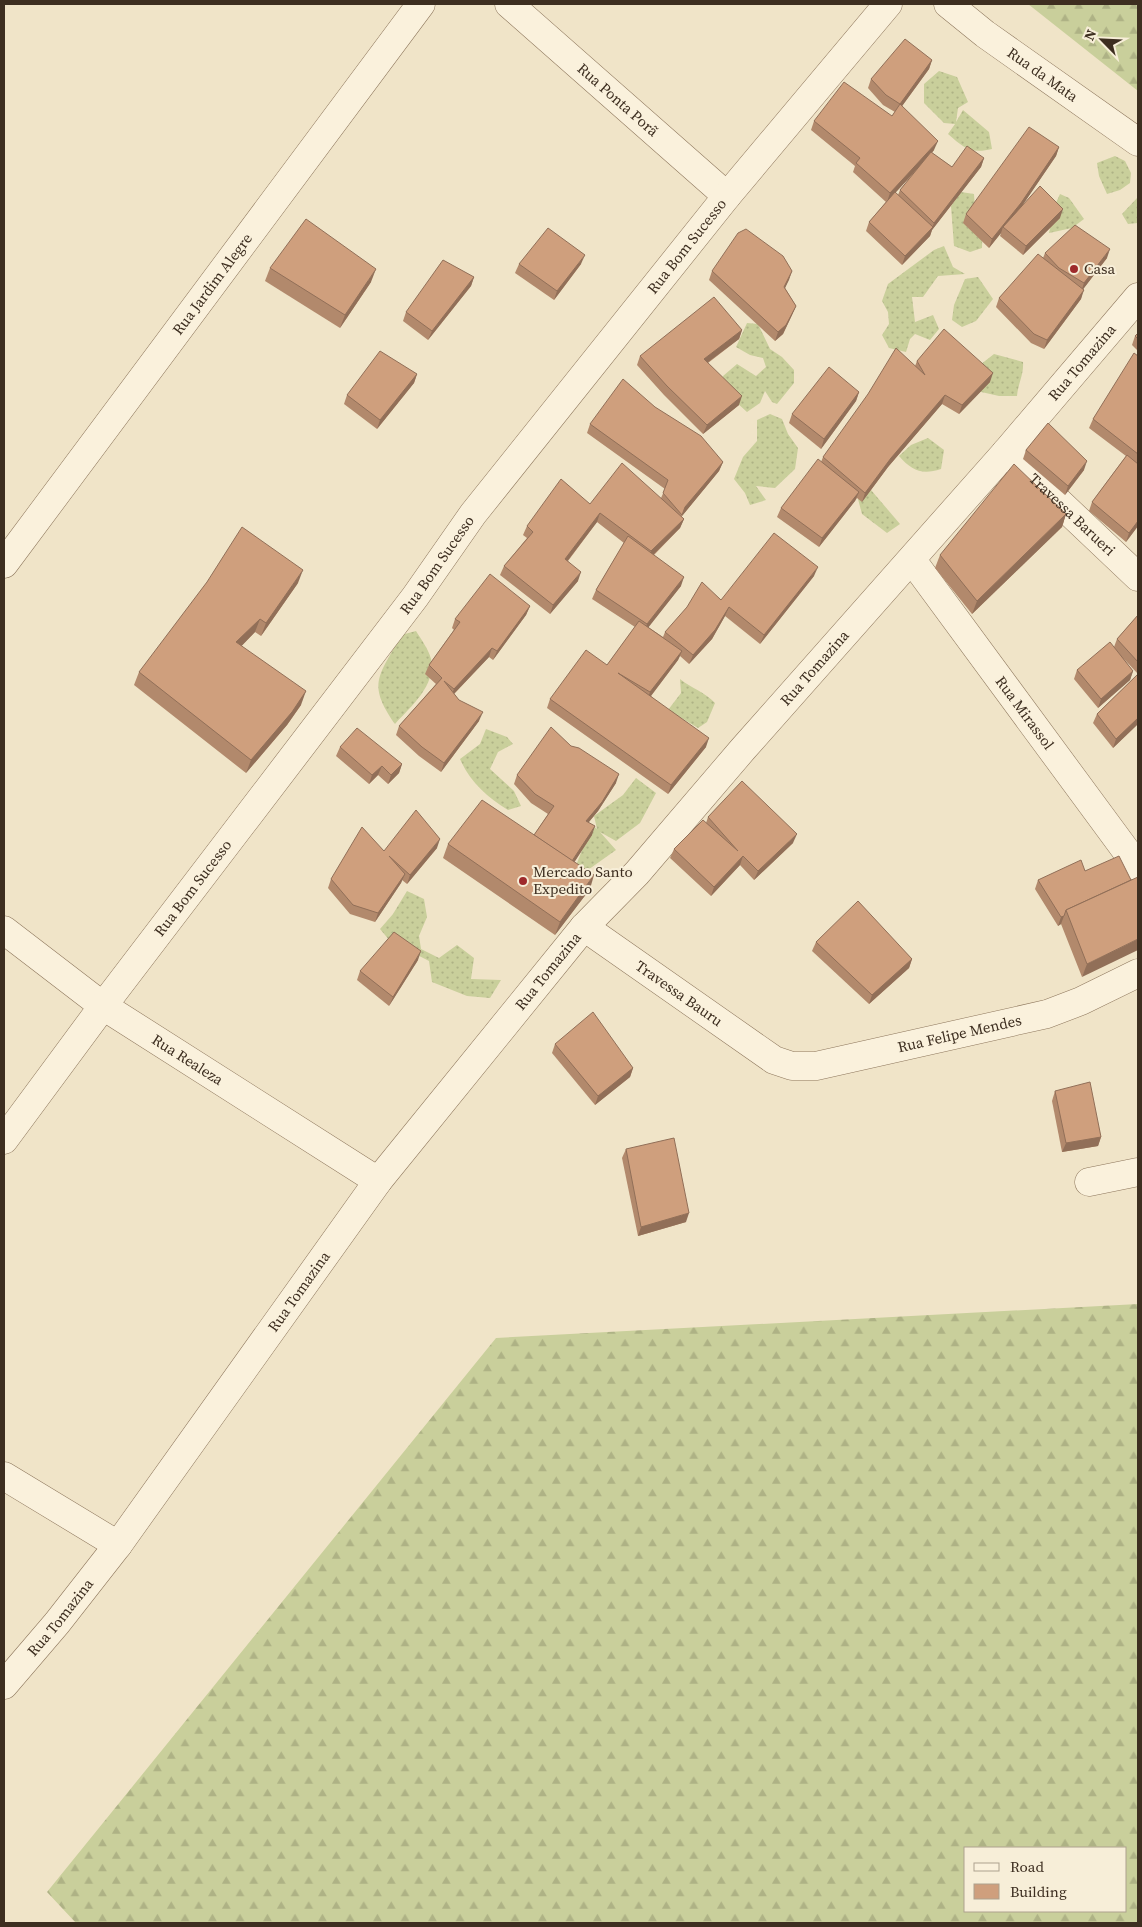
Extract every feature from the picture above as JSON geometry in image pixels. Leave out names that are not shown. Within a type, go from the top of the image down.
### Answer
[{"type":"street","name":"Rua Jardim Alegre","points":[[4,564],[421,4]]},
{"type":"street","name":"Rua Ponta Porã","points":[[509,4],[727,196]]},
{"type":"street","name":"Rua Bom Sucesso","points":[[4,1140],[103,1006],[415,597],[473,514],[727,196],[888,4]]},
{"type":"street","name":"Rua da Mata","points":[[948,4],[985,34],[1138,142]]},
{"type":"street","name":"Rua Tomazina","points":[[4,1685],[57,1623],[118,1545],[378,1182],[584,927],[638,872],[743,749],[1006,452],[1138,297]]},
{"type":"street","name":"Travessa Barueri","points":[[1006,452],[1138,577]]},
{"type":"street","name":"Rua Mirassol","points":[[912,560],[1138,867]]},
{"type":"street","name":"Travessa Bauru","points":[[584,927],[774,1060]]},
{"type":"street","name":"Rua Realeza","points":[[4,930],[103,1006],[378,1182]]},
{"type":"street","name":"Rua Felipe Mendes","points":[[774,1060],[792,1066],[816,1066],[1017,1022],[1081,1001],[1138,972]]},
{"type":"street","points":[[1089,1182],[1138,1172]]},
{"type":"street","points":[[4,1476],[118,1545]]},
{"type":"green space","points":[[1028,4],[1138,4],[1138,91]]},
{"type":"green space","points":[[939,71],[957,77],[968,102],[958,108],[956,122],[963,110],[989,132],[992,149],[979,151],[963,146],[948,134],[955,124],[944,123],[924,103],[924,84]]},
{"type":"green space","points":[[1115,156],[1125,161],[1131,173],[1130,183],[1120,190],[1107,194],[1099,176],[1097,163]]},
{"type":"green space","points":[[961,192],[974,194],[982,234],[982,248],[970,252],[954,246],[951,206]]},
{"type":"green space","points":[[1060,194],[1069,198],[1084,219],[1072,228],[1049,233],[1055,205]]},
{"type":"green space","points":[[1138,197],[1138,223],[1128,224],[1122,214]]},
{"type":"green space","points":[[944,246],[953,267],[965,274],[938,276],[923,297],[912,297],[915,322],[933,315],[939,329],[930,340],[915,334],[910,339],[906,352],[889,348],[882,335],[889,324],[888,312],[882,301],[888,284],[934,250]]},
{"type":"green space","points":[[978,277],[993,299],[976,321],[962,327],[952,320],[954,305],[965,279]]},
{"type":"green space","points":[[747,323],[758,324],[770,349],[782,357],[794,370],[794,383],[777,404],[772,402],[765,391],[760,403],[747,412],[725,392],[723,376],[737,364],[756,376],[766,367],[763,358],[750,355],[736,347]]},
{"type":"green space","points":[[994,354],[1023,362],[1023,371],[1017,396],[999,396],[968,389],[976,368]]},
{"type":"green space","points":[[770,414],[782,419],[788,434],[798,448],[795,469],[775,488],[756,486],[766,500],[750,505],[745,493],[734,479],[743,457],[757,441],[757,420]]},
{"type":"green space","points":[[928,438],[944,450],[941,469],[928,472],[918,470],[908,465],[899,456],[911,445]]},
{"type":"green space","points":[[871,490],[900,524],[887,533],[862,514],[858,499]]},
{"type":"green space","points":[[416,631],[427,648],[431,659],[432,669],[430,678],[415,703],[395,724],[381,698],[379,679],[401,635]]},
{"type":"green space","points":[[680,679],[715,703],[707,722],[698,728],[668,710],[681,693]]},
{"type":"green space","points":[[486,729],[507,737],[513,744],[498,752],[490,769],[514,791],[521,806],[508,810],[493,800],[474,782],[460,759],[480,744]]},
{"type":"green space","points":[[636,778],[656,793],[640,823],[616,841],[600,832],[616,850],[585,872],[575,868],[592,825],[597,829],[594,816],[623,795]]},
{"type":"green space","points":[[407,891],[424,899],[427,917],[419,936],[421,949],[439,958],[457,945],[474,958],[471,979],[501,980],[490,998],[467,996],[432,982],[429,961],[390,941],[380,929],[393,914]]},
{"type":"green space","points":[[1138,1304],[1138,1923],[76,1923],[47,1892],[496,1338]]},
{"type":"building","points":[[905,39],[932,60],[900,104],[886,95],[871,79]]},
{"type":"building","points":[[844,82],[892,116],[900,104],[938,141],[890,193],[856,163],[860,158],[814,121]]},
{"type":"building","points":[[1029,127],[1059,147],[1021,203],[992,239],[966,214]]},
{"type":"building","points":[[967,146],[984,158],[934,223],[900,190],[931,152],[952,167]]},
{"type":"building","points":[[1040,186],[1063,209],[1026,246],[1003,227]]},
{"type":"building","points":[[895,192],[933,227],[905,256],[869,222]]},
{"type":"building","points":[[306,219],[376,269],[345,315],[270,268]]},
{"type":"building","name":"Casa","points":[[1075,225],[1110,249],[1084,283],[1059,268],[1045,253]]},
{"type":"building","points":[[548,228],[585,255],[557,291],[519,264]]},
{"type":"building","points":[[746,229],[783,256],[792,271],[784,287],[796,306],[786,325],[778,332],[712,271],[738,233]]},
{"type":"building","points":[[1038,254],[1084,290],[1047,340],[1034,334],[999,298]]},
{"type":"building","points":[[443,260],[474,277],[432,331],[406,312]]},
{"type":"building","points":[[714,297],[742,330],[704,359],[742,396],[707,425],[667,386],[640,356]]},
{"type":"building","points":[[944,329],[993,373],[962,405],[945,395],[891,458],[865,493],[823,457],[868,394],[896,348],[925,375],[917,361]]},
{"type":"building","points":[[380,351],[417,374],[380,420],[347,395]]},
{"type":"building","points":[[1134,353],[1138,356],[1138,454],[1093,419]]},
{"type":"building","points":[[829,367],[859,392],[824,439],[792,414]]},
{"type":"building","points":[[623,379],[655,407],[701,436],[723,462],[685,507],[682,515],[663,493],[668,480],[590,424]]},
{"type":"building","points":[[1048,423],[1087,461],[1068,486],[1026,450]]},
{"type":"building","points":[[1127,455],[1138,464],[1138,521],[1129,533],[1092,502]]},
{"type":"building","points":[[818,459],[859,492],[822,538],[781,508]]},
{"type":"building","points":[[622,463],[684,519],[651,551],[600,513],[565,559],[581,572],[553,605],[504,566],[533,532],[527,526],[561,479],[590,504]]},
{"type":"building","points":[[1014,464],[1066,514],[977,601],[940,555]]},
{"type":"building","points":[[242,527],[303,570],[266,623],[260,619],[236,642],[306,691],[292,712],[251,760],[139,672],[207,582]]},
{"type":"building","points":[[774,533],[818,567],[764,635],[729,607],[715,630],[693,655],[665,632],[687,607],[702,582],[721,600]]},
{"type":"building","points":[[628,536],[684,577],[647,624],[596,590]]},
{"type":"building","points":[[490,574],[530,606],[497,651],[492,648],[454,689],[444,681],[459,700],[483,712],[444,763],[422,747],[399,726],[442,678],[429,665],[460,622],[455,619]]},
{"type":"building","points":[[1138,615],[1138,662],[1117,639]]},
{"type":"building","points":[[639,621],[682,651],[650,692],[618,673],[709,738],[671,785],[550,699],[586,650],[607,665]]},
{"type":"building","points":[[1110,642],[1133,671],[1101,699],[1077,670]]},
{"type":"building","points":[[1138,674],[1138,718],[1116,739],[1097,714]]},
{"type":"building","points":[[551,727],[571,746],[579,748],[619,774],[602,802],[586,821],[595,826],[572,861],[534,835],[554,806],[535,794],[517,775]]},
{"type":"building","points":[[357,728],[402,764],[391,775],[382,766],[372,775],[340,747]]},
{"type":"building","points":[[742,781],[797,834],[758,871],[743,856],[714,887],[674,849],[703,820],[738,851],[708,817]]},
{"type":"building","points":[[482,800],[594,875],[560,922],[448,844]]},
{"type":"building","points":[[416,810],[440,839],[410,875],[389,856],[405,874],[378,913],[353,905],[331,879],[362,827],[384,851]]},
{"type":"building","points":[[1119,856],[1131,880],[1066,910],[1064,916],[1061,917],[1038,880],[1081,860],[1085,871]]},
{"type":"building","points":[[1138,877],[1138,939],[1087,964],[1066,910]]},
{"type":"building","points":[[858,901],[912,959],[872,995],[816,942]]},
{"type":"building","points":[[394,932],[421,951],[393,997],[360,971]]},
{"type":"building","points":[[593,1012],[633,1068],[598,1096],[555,1044]]},
{"type":"building","points":[[1090,1082],[1101,1137],[1066,1143],[1055,1091]]},
{"type":"building","points":[[674,1138],[689,1213],[641,1227],[626,1149]]},
{"type":"place","name":"Casa","points":[[1074,269]]},
{"type":"place","name":"Mercado Santo Expedito","points":[[523,881]]}]
